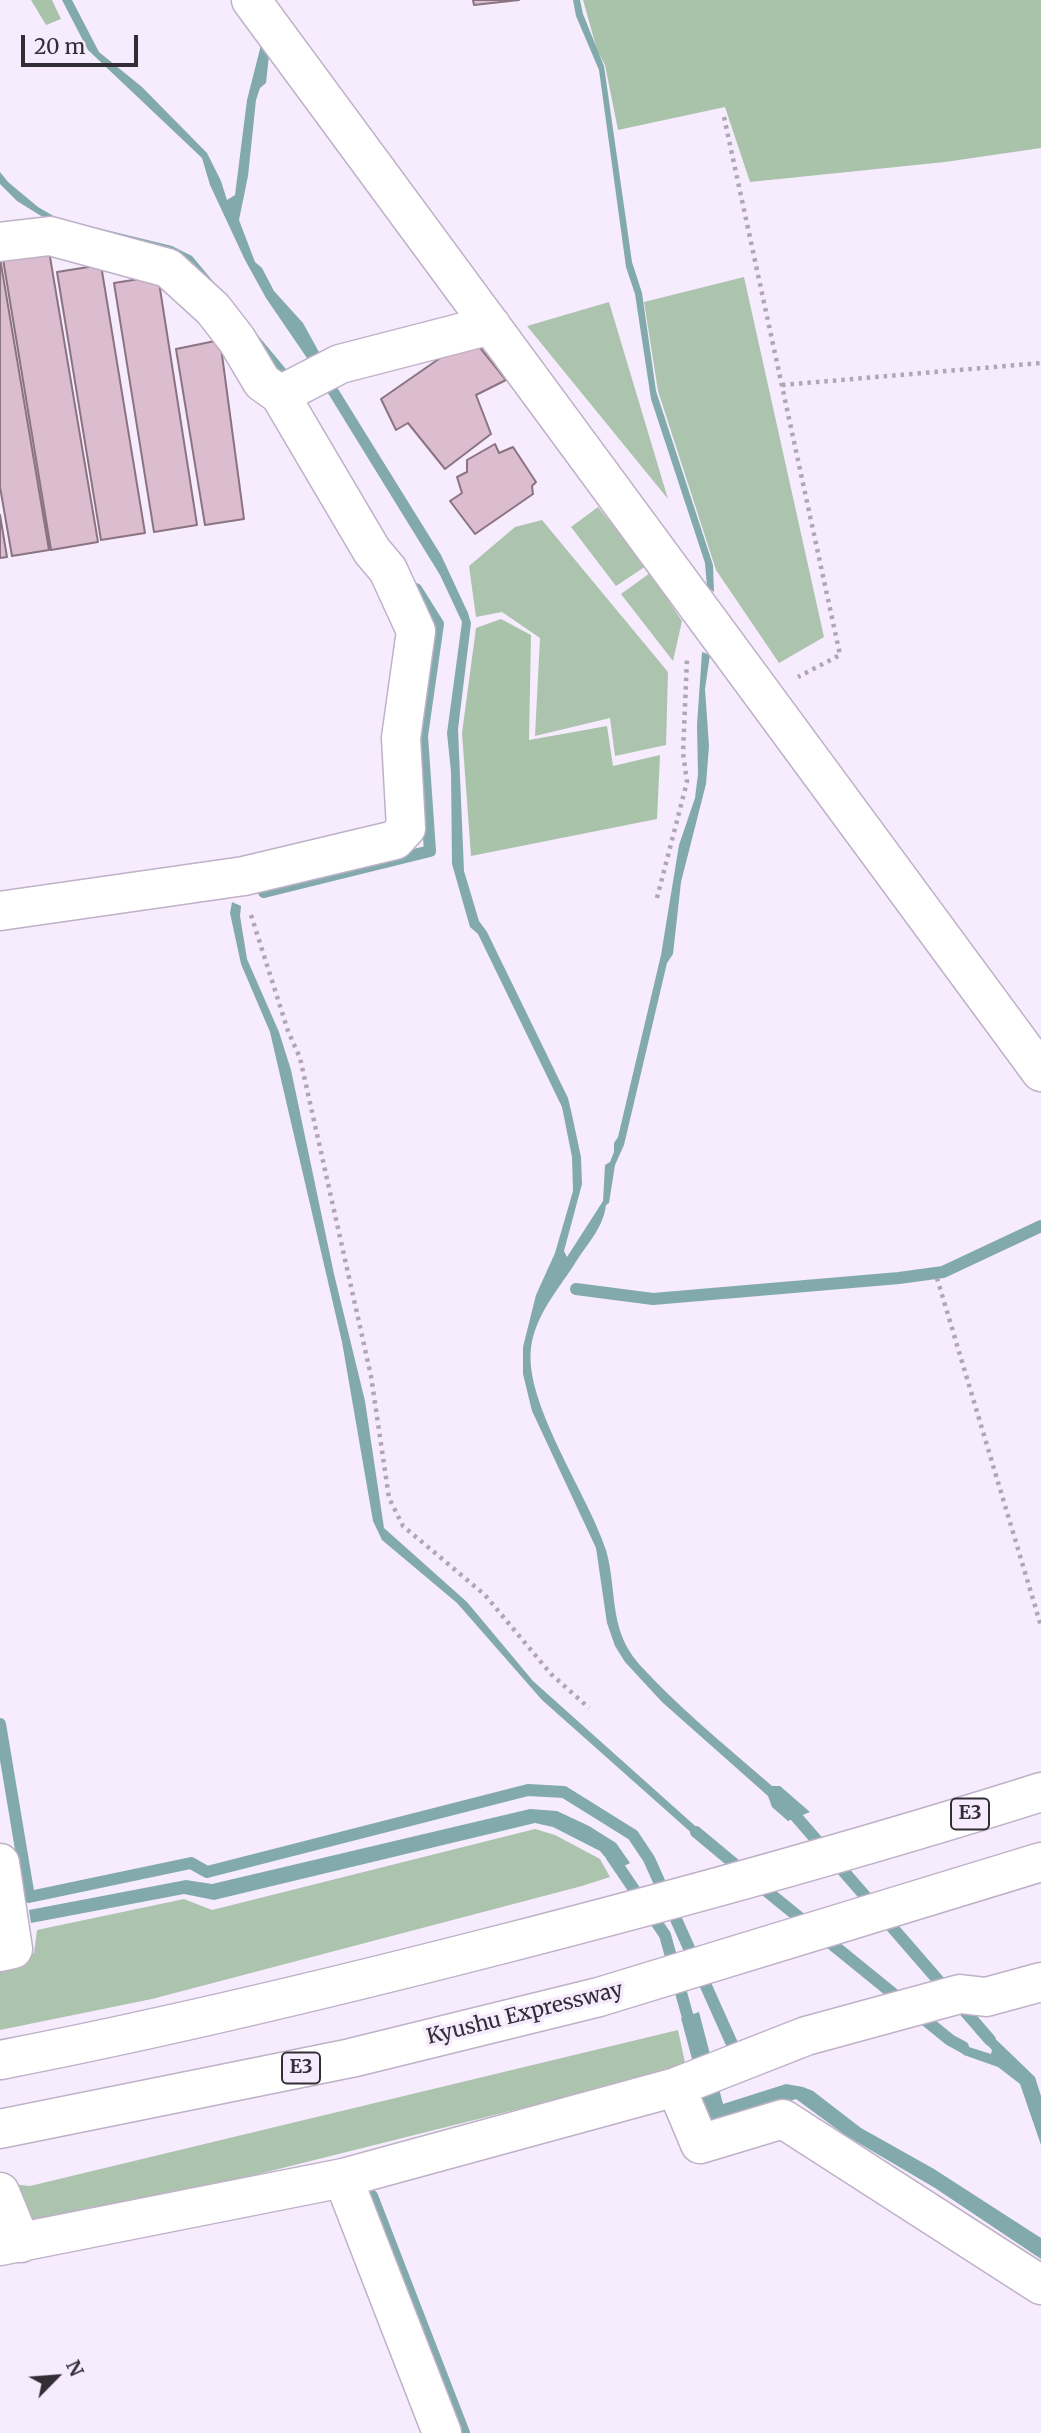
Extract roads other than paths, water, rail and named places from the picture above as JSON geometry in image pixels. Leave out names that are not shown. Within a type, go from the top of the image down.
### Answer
[{"type":"main road","points":[[251,0],[1041,1072]]},
{"type":"main road","points":[[0,242],[50,236],[168,268],[214,309],[237,340],[262,382],[280,395],[372,551],[388,570],[416,631],[401,738],[406,828],[395,840],[244,876],[0,911]]},
{"type":"main road","points":[[280,395],[340,364],[491,325]]},
{"type":"main road","name":"E3","points":[[0,2060],[81,2045],[332,1987],[586,1923],[899,1837],[1041,1792]]},
{"type":"main road","name":"Kyushu Expressway","points":[[0,2129],[351,2058],[599,1997],[1041,1862]]},
{"type":"main road","points":[[0,1863],[13,1949],[0,1952]]},
{"type":"main road","points":[[0,2192],[11,2244],[343,2178],[676,2087],[806,2036],[960,1994],[986,1997],[1041,1982]]},
{"type":"main road","points":[[676,2087],[699,2144],[783,2119],[1041,2285]]},
{"type":"main road","points":[[343,2178],[442,2433]]},
{"type":"waterway","points":[[264,892],[430,851],[422,736],[438,624],[416,589]]},
{"type":"waterway","points":[[576,1289],[653,1299],[899,1278],[943,1272],[1041,1226]]},
{"type":"waterway","points":[[0,1724],[29,1897],[191,1863],[207,1872],[528,1790],[564,1792],[633,1835],[649,1859],[732,2044]]},
{"type":"waterway","points":[[786,1805],[990,2040]]},
{"type":"waterway","points":[[696,1832],[744,1872]]},
{"type":"waterway","points":[[612,1857],[665,1935],[692,2032]]},
{"type":"waterway","points":[[758,1884],[950,2040],[963,2047]]},
{"type":"waterway","points":[[354,2197],[372,2196],[464,2433]]}]
